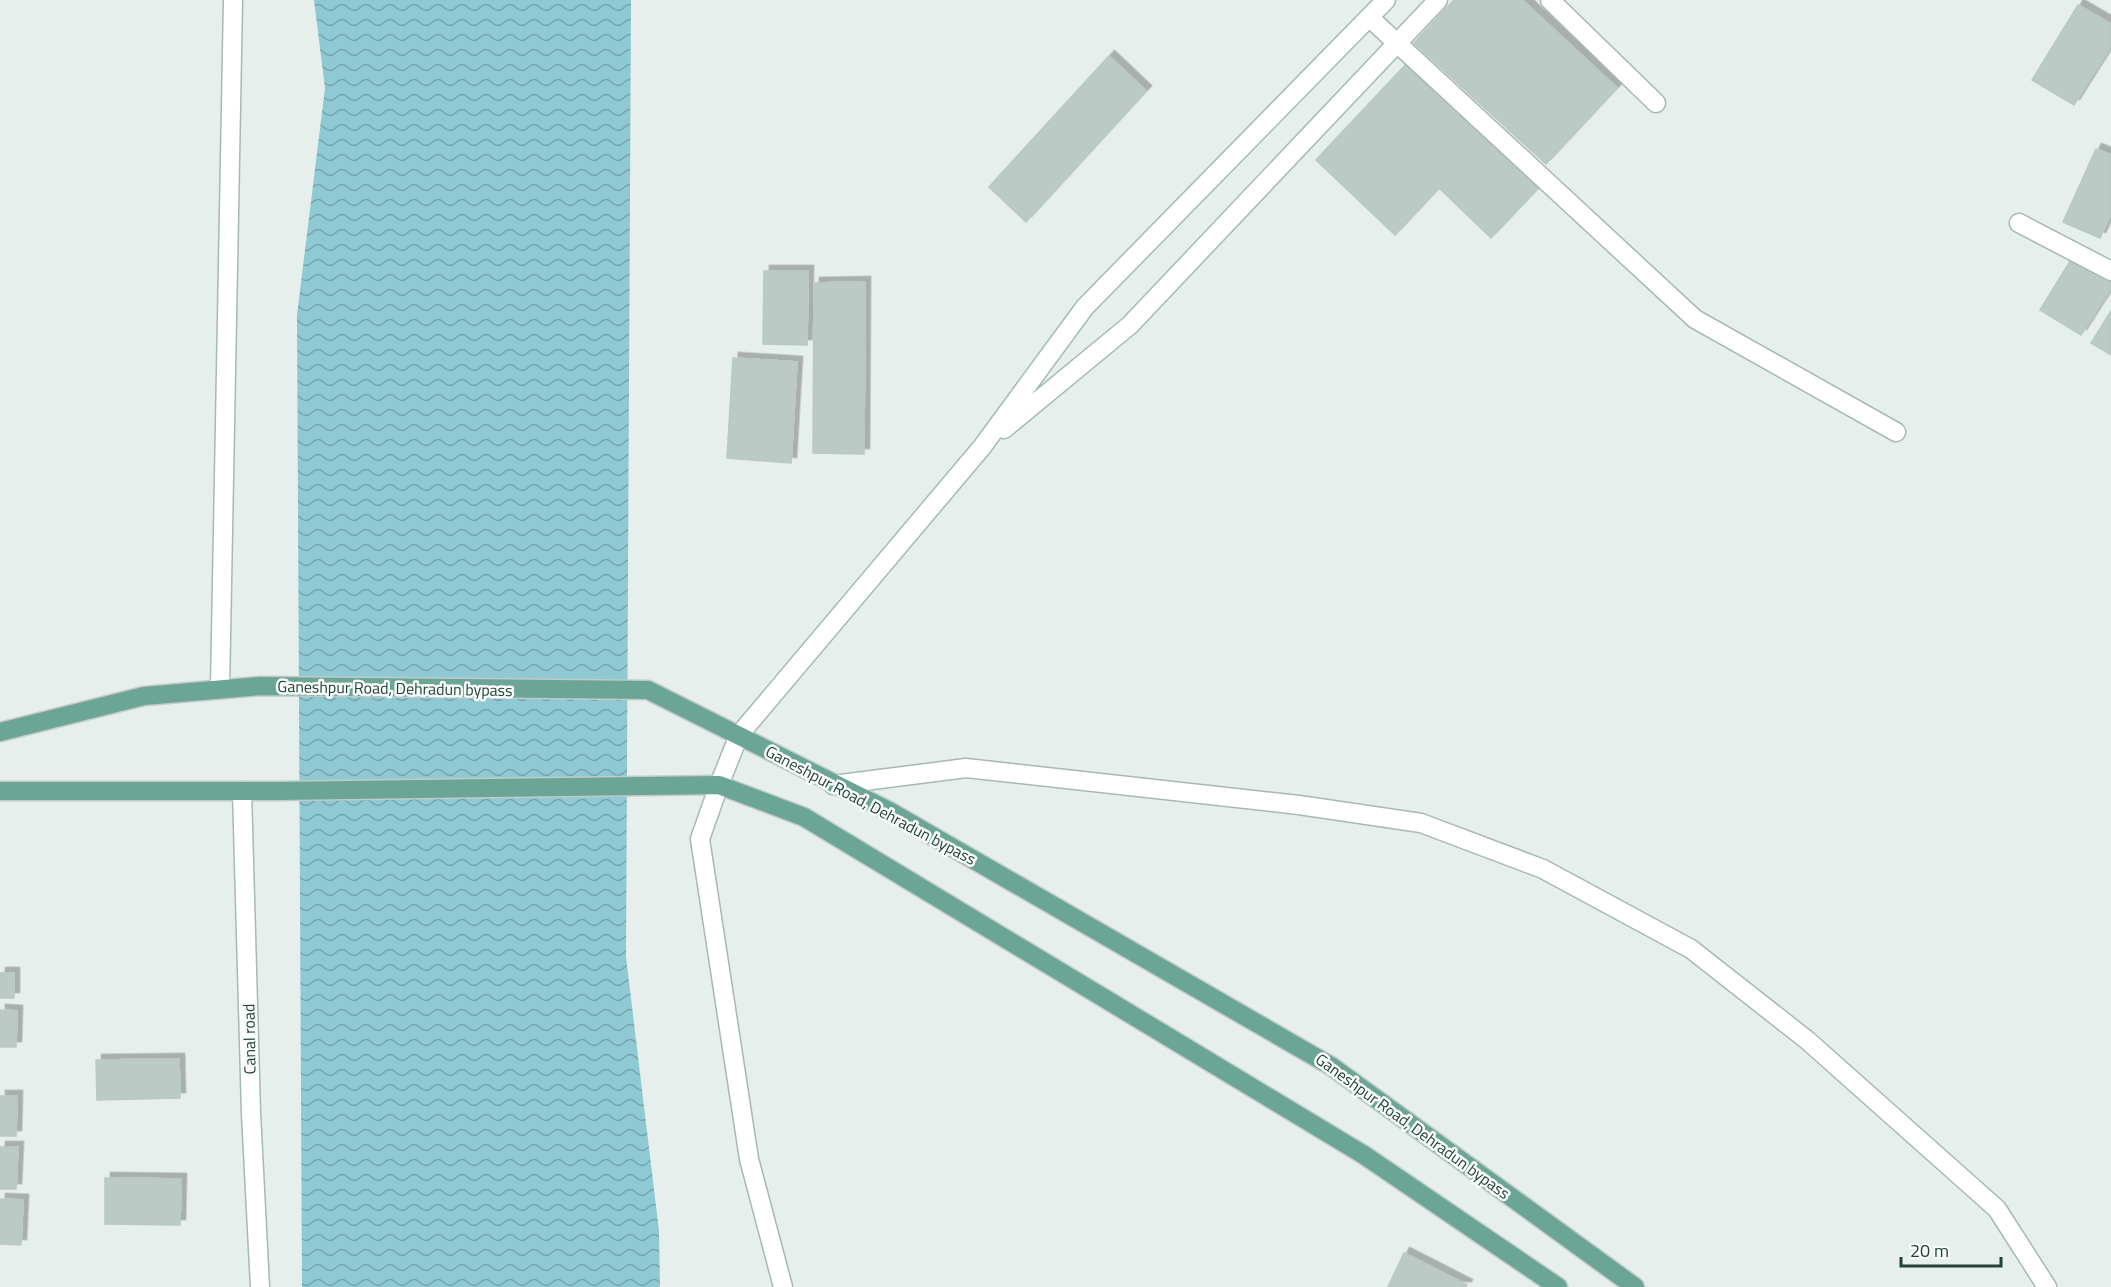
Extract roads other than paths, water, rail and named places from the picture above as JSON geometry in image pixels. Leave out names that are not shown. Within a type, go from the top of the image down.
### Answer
[{"type":"main road","name":"Ganeshpur Road, Dehradun bypass","points":[[0,732],[144,696],[260,686],[648,690],[891,812],[1332,1066],[1635,1287]]},
{"type":"main road","points":[[0,791],[278,791],[719,785],[804,817],[1364,1155],[1558,1287]]},
{"type":"street","points":[[220,689],[233,0]]},
{"type":"street","points":[[783,1287],[749,1159],[700,839],[739,735],[982,447],[1085,307],[1386,0]]},
{"type":"street","points":[[982,447],[1130,325],[1399,44],[1438,0]]},
{"type":"street","points":[[1550,0],[1656,103]]},
{"type":"street","points":[[1370,18],[1695,319],[1896,432]]},
{"type":"street","points":[[2019,223],[2111,271]]},
{"type":"street","points":[[833,784],[966,768],[1299,806],[1421,823],[1543,869],[1691,949],[1808,1040],[1996,1209],[2047,1287]]},
{"type":"street","name":"Canal road","points":[[242,791],[250,1113],[260,1287]]},
{"type":"water","points":[[314,0],[631,0],[626,957],[659,1231],[660,1287],[302,1287],[297,315],[325,88]]}]
